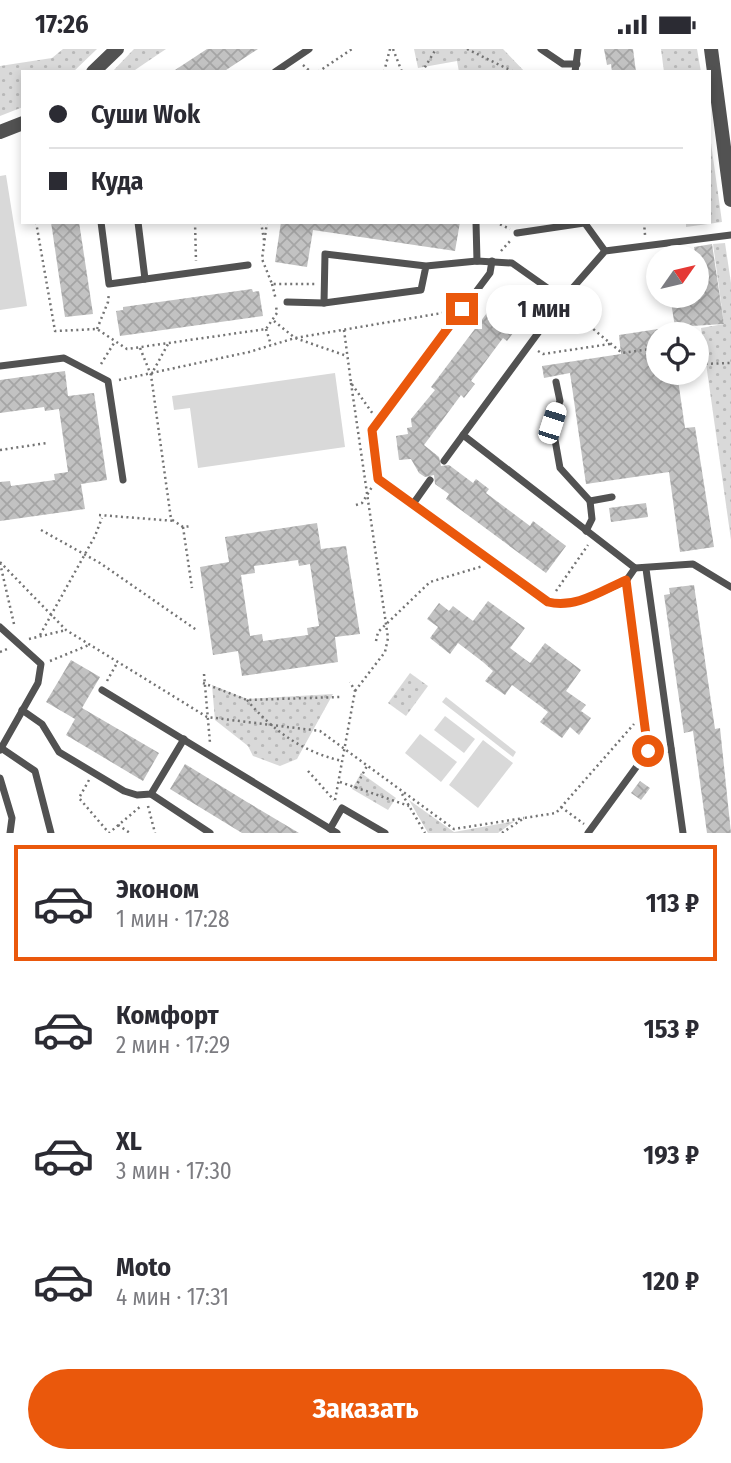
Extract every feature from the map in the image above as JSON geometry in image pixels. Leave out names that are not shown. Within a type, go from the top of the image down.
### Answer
[{"type":"street","points":[[95,70],[117,49]]},
{"type":"street","points":[[711,49],[731,200]]},
{"type":"street","points":[[0,132],[21,124]]},
{"type":"lane","points":[[278,70],[309,49]]},
{"type":"lane","points":[[541,49],[564,64],[576,68],[578,49]]},
{"type":"lane","points":[[101,224],[109,284],[248,265]]},
{"type":"lane","points":[[138,224],[145,279]]},
{"type":"lane","points":[[476,224],[477,261]]},
{"type":"lane","points":[[517,233],[577,224]]},
{"type":"lane","points":[[585,224],[605,251]]},
{"type":"lane","points":[[444,461],[563,299],[605,251],[731,235]]},
{"type":"lane","points":[[324,303],[325,254],[426,266],[477,261],[512,263],[526,270],[563,299]]},
{"type":"lane","points":[[492,261],[490,273],[372,430],[378,479],[548,602],[561,605],[575,602],[626,580],[635,568]]},
{"type":"lane","points":[[287,302],[324,303],[421,291],[426,266]]},
{"type":"lane","points":[[0,366],[64,358],[108,381],[122,480]]},
{"type":"lane","points":[[556,381],[560,401],[552,423],[560,468],[590,501],[592,519],[586,531]]},
{"type":"lane","points":[[463,435],[635,568],[693,564],[731,587]]},
{"type":"lane","points":[[412,504],[430,480]]},
{"type":"lane","points":[[590,501],[612,497]]},
{"type":"lane","points":[[646,569],[683,833]]},
{"type":"lane","points":[[589,831],[648,751],[626,580]]},
{"type":"lane","points":[[0,627],[41,664],[38,683],[1,749],[35,771],[51,833]]},
{"type":"lane","points":[[102,690],[333,831],[342,807],[385,833]]},
{"type":"lane","points":[[22,710],[41,725],[59,753],[124,791],[137,795],[151,794],[209,833]]},
{"type":"lane","points":[[151,794],[184,739]]},
{"type":"lane","points":[[648,751],[671,749]]},
{"type":"lane","points":[[0,778],[12,818],[10,833]]},
{"type":"path","points":[[321,70],[352,49]]},
{"type":"path","points":[[385,70],[391,49]]},
{"type":"path","points":[[391,49],[401,70]]},
{"type":"path","points":[[423,70],[436,49]]},
{"type":"path","points":[[467,49],[510,70]]},
{"type":"path","points":[[36,224],[55,331],[97,329],[114,343],[127,349],[267,329],[277,313],[272,284],[262,259],[267,224]]},
{"type":"path","points":[[194,224],[197,272]]},
{"type":"path","points":[[261,224],[264,245]]},
{"type":"path","points":[[492,261],[517,233],[499,224]]},
{"type":"path","points":[[272,284],[280,282],[325,285]]},
{"type":"path","points":[[97,329],[108,302],[109,284]]},
{"type":"path","points":[[563,299],[569,309],[622,353],[646,350]]},
{"type":"path","points":[[108,381],[151,375],[295,338],[462,309]]},
{"type":"path","points":[[274,321],[295,338],[347,356]]},
{"type":"path","points":[[267,329],[271,345]]},
{"type":"path","points":[[335,800],[355,691],[388,645],[344,330]]},
{"type":"path","points":[[96,374],[114,343]]},
{"type":"path","points":[[151,375],[169,344]]},
{"type":"path","points":[[530,345],[543,354],[611,344]]},
{"type":"path","points":[[140,348],[151,375],[171,519],[183,527],[192,526]]},
{"type":"path","points":[[709,364],[731,363]]},
{"type":"path","points":[[351,383],[378,421]]},
{"type":"path","points":[[0,450],[47,443]]},
{"type":"path","points":[[356,505],[362,503],[378,479]]},
{"type":"path","points":[[40,635],[85,555],[100,516],[175,521]]},
{"type":"path","points":[[183,527],[192,588]]},
{"type":"path","points":[[41,530],[85,555],[198,631]]},
{"type":"path","points":[[548,602],[594,537]]},
{"type":"path","points":[[0,563],[66,629],[207,717],[320,731],[454,829],[556,813],[631,725]]},
{"type":"path","points":[[0,563],[18,643]]},
{"type":"path","points":[[376,641],[378,632],[430,582],[494,563]]},
{"type":"path","points":[[0,652],[40,635],[66,629]]},
{"type":"path","points":[[41,664],[89,645]]},
{"type":"path","points":[[102,690],[117,663]]},
{"type":"path","points":[[204,674],[211,756]]},
{"type":"path","points":[[350,682],[355,691]]},
{"type":"path","points":[[204,683],[247,700],[340,698]]},
{"type":"path","points":[[247,700],[267,725],[310,752],[342,761]]},
{"type":"path","points":[[355,787],[367,766]]},
{"type":"path","points":[[308,771],[342,807]]},
{"type":"path","points":[[93,773],[79,798],[109,833],[147,802],[155,833]]},
{"type":"path","points":[[340,782],[409,806]]},
{"type":"path","points":[[401,791],[425,833]]},
{"type":"path","points":[[561,807],[589,831]]},
{"type":"path","points":[[502,833],[524,818]]},
{"type":"path","points":[[118,825],[130,833]]},
{"type":"shaded area","points":[[63,49],[97,49],[75,70],[21,70],[21,108],[0,116],[0,66],[52,58]]},
{"type":"shaded area","points":[[134,49],[166,49],[135,70],[114,70]]},
{"type":"shaded area","points":[[414,49],[503,49],[523,70],[459,70],[457,61],[418,68]]},
{"type":"shaded area","points":[[661,49],[697,49],[701,70],[664,70]]},
{"type":"shaded area","points":[[711,143],[722,222],[711,224]]},
{"type":"shaded area","points":[[6,175],[27,306],[0,310],[0,176]]},
{"type":"shaded area","points":[[686,224],[708,224],[686,227]]},
{"type":"shaded area","points":[[725,243],[731,283],[731,540],[709,385],[709,327],[724,324],[713,244]]},
{"type":"shaded area","points":[[335,373],[345,447],[198,468],[190,408],[174,410],[172,396]]},
{"type":"shaded area","points":[[410,673],[428,686],[406,716],[388,703]]},
{"type":"shaded area","points":[[212,685],[247,699],[333,694],[297,759],[280,766],[253,756],[248,746],[215,720]]},
{"type":"shaded area","points":[[446,697],[516,752],[513,757],[442,702]]},
{"type":"shaded area","points":[[445,716],[475,739],[464,753],[434,730]]},
{"type":"shaded area","points":[[420,734],[457,762],[441,782],[405,753]]},
{"type":"shaded area","points":[[483,740],[513,763],[478,808],[449,785]]},
{"type":"shaded area","points":[[361,773],[396,798],[388,810],[352,789]]},
{"type":"shaded area","points":[[409,800],[454,832],[515,821],[498,833],[428,833]]},
{"type":"building","points":[[207,49],[258,49],[226,70],[175,70]]},
{"type":"building","points":[[604,49],[633,49],[636,70],[612,70],[611,64],[607,65]]},
{"type":"building","points":[[51,224],[79,224],[93,314],[65,317]]},
{"type":"building","points":[[281,224],[460,224],[455,251],[313,230],[307,267],[275,262]]},
{"type":"building","points":[[712,244],[724,324],[674,322],[672,308],[709,308],[709,245],[706,245]]},
{"type":"building","points":[[252,289],[253,292],[259,291],[263,316],[120,336],[116,311],[123,310],[123,307]]},
{"type":"building","points":[[505,289],[531,309],[507,341],[503,338],[471,381],[475,384],[464,398],[461,395],[424,445],[439,457],[441,466],[449,465],[473,483],[476,479],[489,489],[486,493],[530,526],[533,521],[566,546],[546,573],[446,499],[449,494],[435,484],[434,475],[425,477],[419,473],[411,459],[399,460],[396,436],[408,434],[407,428],[412,427],[411,419],[435,390],[431,387]]},
{"type":"building","points":[[646,331],[646,385],[679,385],[685,428],[695,427],[714,547],[680,552],[669,472],[586,484],[570,373],[544,378],[542,366],[621,354],[619,335]]},
{"type":"building","points":[[65,371],[68,396],[94,393],[107,480],[81,484],[85,509],[0,521],[0,482],[10,481],[11,486],[55,480],[54,474],[68,472],[59,409],[45,411],[44,407],[0,413],[0,380]]},
{"type":"building","points":[[646,503],[648,517],[611,522],[609,508]]},
{"type":"building","points":[[317,523],[321,549],[346,546],[360,634],[335,637],[338,662],[242,676],[238,651],[213,655],[200,567],[229,562],[225,537]],"holes":[[[298,560],[299,566],[310,564],[319,626],[307,628],[308,635],[263,641],[262,634],[250,636],[241,575],[255,573],[254,566]]]},
{"type":"building","points":[[694,585],[715,729],[720,728],[731,833],[707,833],[693,731],[684,733],[664,595],[670,594],[669,588]]},
{"type":"building","points":[[488,601],[525,628],[510,648],[530,663],[545,643],[581,670],[566,691],[586,705],[581,711],[591,718],[579,735],[570,727],[562,738],[540,722],[548,712],[512,685],[505,695],[485,681],[493,671],[458,643],[450,654],[430,638],[438,627],[427,619],[439,603],[449,611],[453,606],[473,621]]},
{"type":"building","points":[[71,660],[100,677],[82,708],[159,753],[143,781],[66,735],[75,719],[46,702]]},
{"type":"building","points":[[185,764],[299,833],[242,833],[170,789]]},
{"type":"building","points":[[640,781],[650,788],[641,800],[631,793]]},
{"type":"route","points":[[462,309],[372,430],[378,479],[548,602],[561,605],[575,602],[626,580],[648,751]]}]
